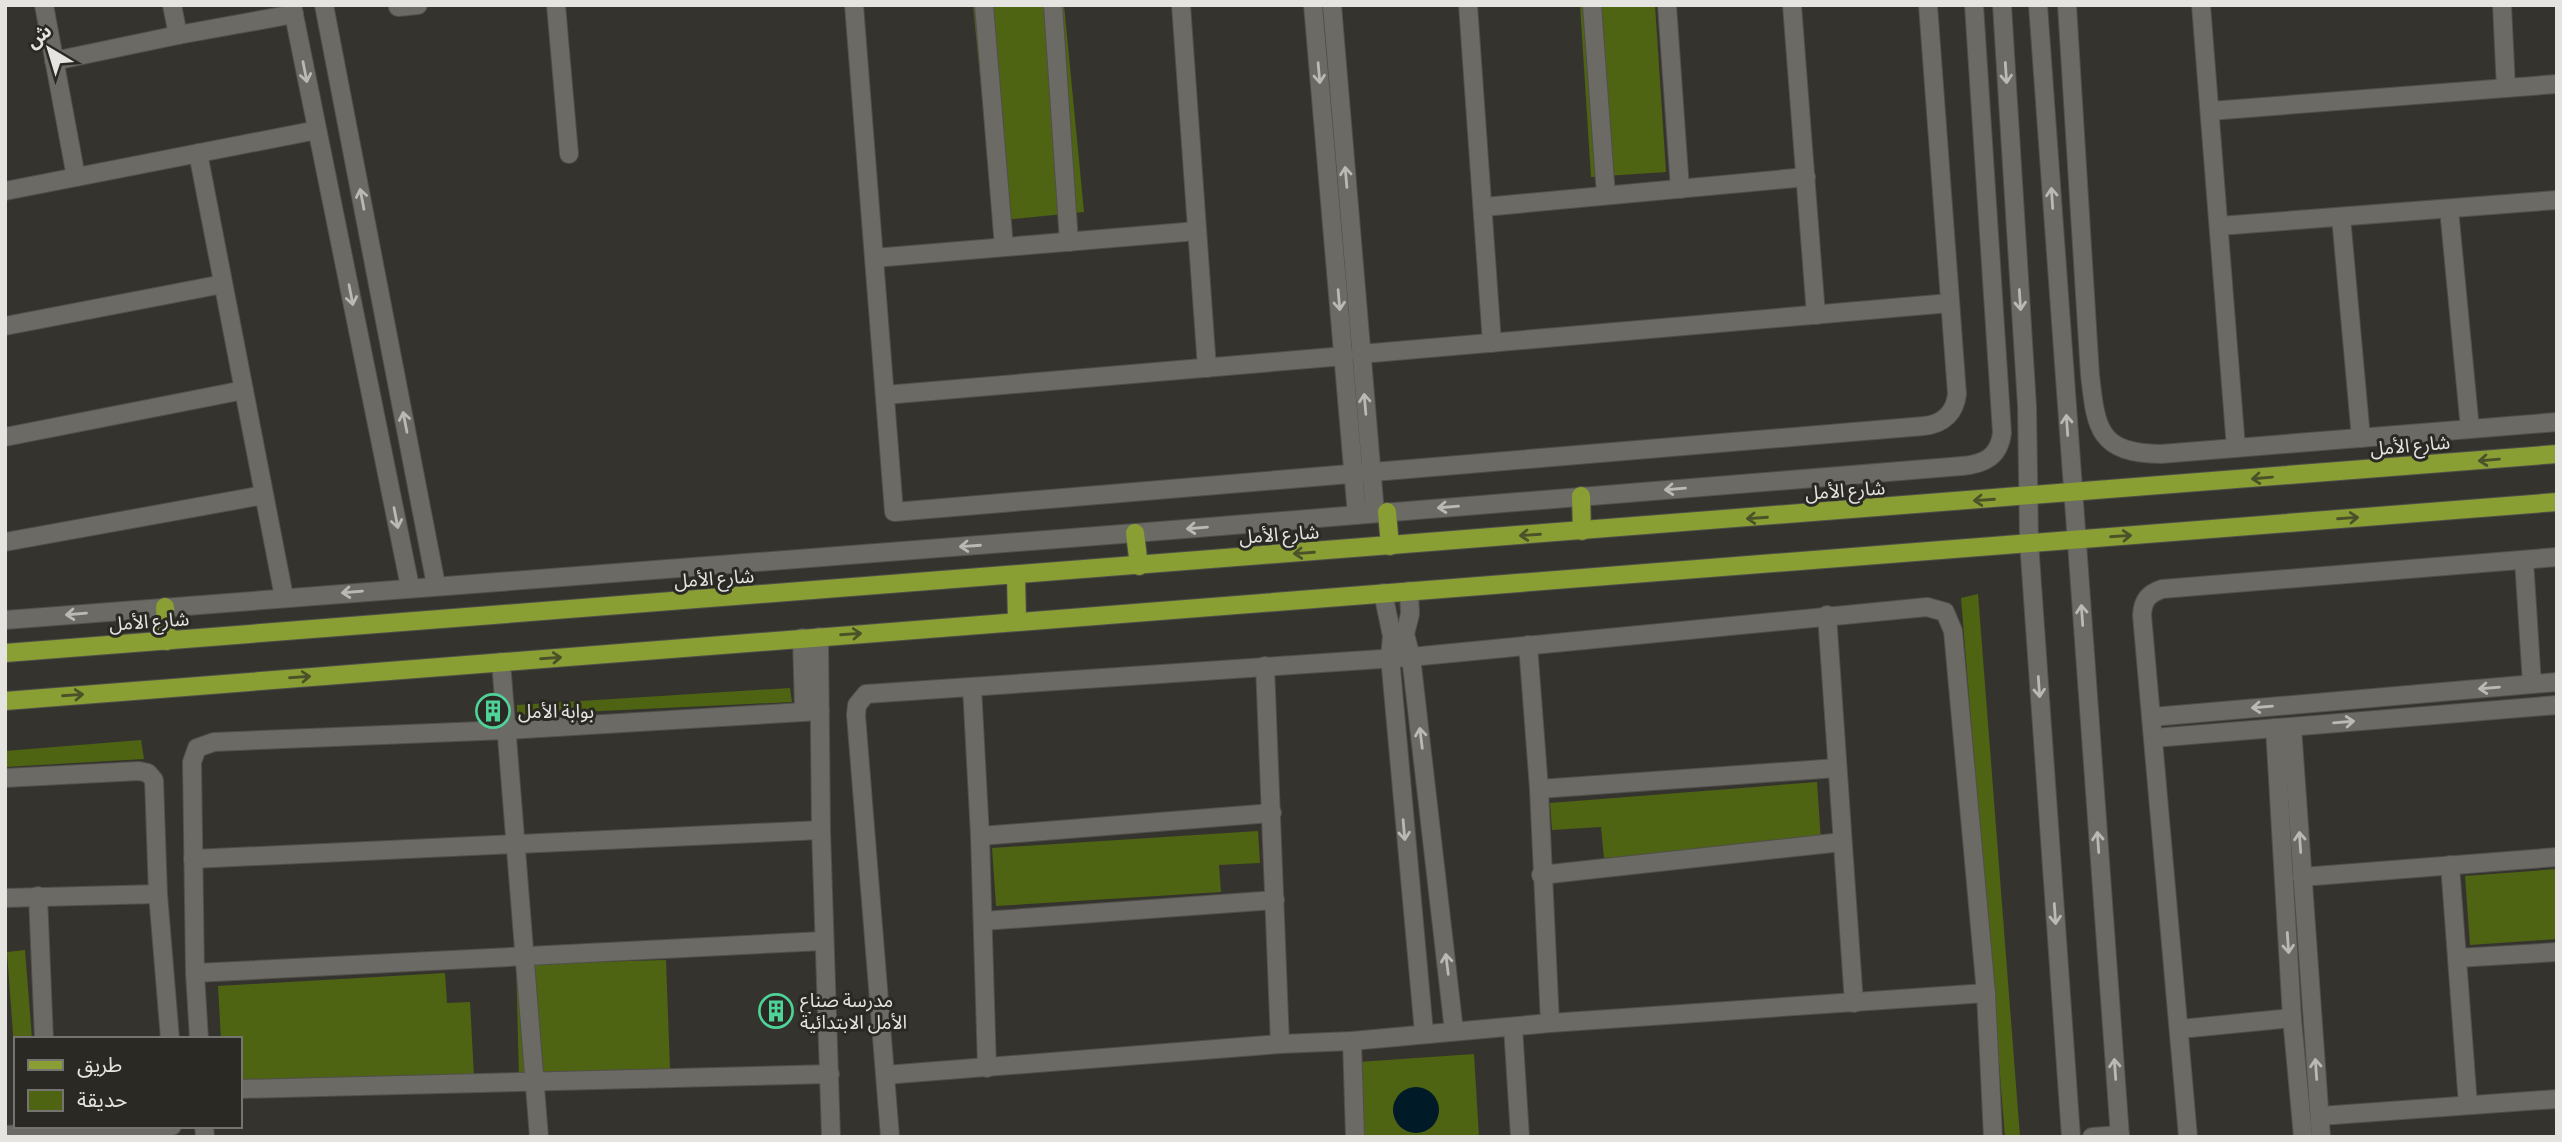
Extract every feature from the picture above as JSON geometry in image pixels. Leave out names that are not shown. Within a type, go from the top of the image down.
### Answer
[{"type":"main road","name":"شارع الأمل","points":[[5,653],[2072,494],[2557,454]]},
{"type":"main road","points":[[1581,496],[1582,531]]},
{"type":"main road","points":[[5,701],[2557,502]]},
{"type":"main road","points":[[1381,513],[1390,546]]},
{"type":"main road","points":[[1135,533],[1139,566]]},
{"type":"main road","points":[[1016,575],[1017,621]]},
{"type":"main road","points":[[165,607],[167,641]]},
{"type":"street","points":[[44,5],[76,177]]},
{"type":"street","points":[[172,5],[178,35]]},
{"type":"street","points":[[324,5],[436,586]]},
{"type":"street","points":[[398,5],[418,5]]},
{"type":"street","points":[[556,5],[569,155]]},
{"type":"street","points":[[854,5],[894,512],[1932,425],[1945,419],[1956,401],[1928,5]]},
{"type":"street","points":[[984,5],[1004,247]]},
{"type":"street","points":[[1053,5],[1069,242]]},
{"type":"street","points":[[1181,5],[1207,368]]},
{"type":"street","points":[[1313,5],[1352,355],[1362,473],[1357,515]]},
{"type":"street","points":[[1332,5],[1352,355]]},
{"type":"street","points":[[1468,5],[1492,343]]},
{"type":"street","points":[[1592,5],[1606,195]]},
{"type":"street","points":[[1667,5],[1680,189]]},
{"type":"street","points":[[1792,5],[1816,315]]},
{"type":"street","points":[[5,620],[1135,533],[1962,466],[1983,462],[1997,451],[2002,433],[1974,5]]},
{"type":"street","points":[[2001,5],[2027,407],[2029,542],[2071,1137]]},
{"type":"street","points":[[2039,5],[2120,1136],[2092,1137]]},
{"type":"street","points":[[2067,5],[2090,375],[2098,424],[2103,435],[2126,451],[2140,454],[2557,422]]},
{"type":"street","points":[[2201,5],[2236,448]]},
{"type":"street","points":[[2502,5],[2506,88]]},
{"type":"street","points":[[54,61],[293,10],[410,587]]},
{"type":"street","points":[[2210,110],[2557,84]]},
{"type":"street","points":[[5,191],[317,130]]},
{"type":"street","points":[[198,153],[284,597]]},
{"type":"street","points":[[1483,206],[1806,177]]},
{"type":"street","points":[[2219,226],[2557,200]]},
{"type":"street","points":[[2449,209],[2470,429]]},
{"type":"street","points":[[2342,217],[2361,438]]},
{"type":"street","points":[[874,258],[1197,231]]},
{"type":"street","points":[[5,326],[223,284]]},
{"type":"street","points":[[885,395],[1950,303]]},
{"type":"street","points":[[5,437],[244,390]]},
{"type":"street","points":[[1362,473],[1381,513]]},
{"type":"street","points":[[5,542],[264,495]]},
{"type":"street","points":[[2189,1137],[2143,603],[2151,593],[2162,589],[2557,557]]},
{"type":"street","points":[[2524,560],[2532,684]]},
{"type":"street","points":[[1409,591],[1410,614],[1405,634],[1411,657],[1454,1031]]},
{"type":"street","points":[[1383,593],[1392,636],[1390,657],[1424,1033]]},
{"type":"street","points":[[890,1137],[857,729],[857,705],[866,694],[1411,657],[1927,607],[1945,612],[1951,622],[1986,993],[1993,1137]]},
{"type":"street","points":[[1827,615],[1854,1003]]},
{"type":"street","points":[[811,637],[812,711],[821,830],[831,1137]]},
{"type":"street","points":[[1528,645],[1539,789],[1550,1023]]},
{"type":"street","points":[[501,662],[538,1137]]},
{"type":"street","points":[[1265,666],[1280,1044]]},
{"type":"street","points":[[2152,717],[2557,682]]},
{"type":"street","points":[[972,687],[988,1068]]},
{"type":"street","points":[[2154,738],[2557,705]]},
{"type":"street","points":[[199,1037],[195,973],[192,762],[197,748],[206,744],[506,730],[812,711]]},
{"type":"street","points":[[2283,727],[2302,877],[2321,1137]]},
{"type":"street","points":[[2283,727],[2292,1018],[2303,1137]]},
{"type":"street","points":[[1539,789],[1837,768]]},
{"type":"street","points":[[5,778],[139,771],[148,773],[155,784],[158,894],[170,1037]]},
{"type":"street","points":[[980,836],[1272,813]]},
{"type":"street","points":[[193,859],[821,830]]},
{"type":"street","points":[[1541,875],[1842,842]]},
{"type":"street","points":[[2302,877],[2557,857]]},
{"type":"street","points":[[2450,865],[2469,1105]]},
{"type":"street","points":[[5,898],[158,894]]},
{"type":"street","points":[[38,896],[44,1037]]},
{"type":"street","points":[[983,921],[1275,900]]},
{"type":"street","points":[[195,973],[824,942]]},
{"type":"street","points":[[2457,958],[2557,952]]},
{"type":"street","points":[[885,1075],[1280,1044],[1352,1041],[1550,1023],[1986,993]]},
{"type":"street","points":[[2180,1029],[2292,1018]]},
{"type":"street","points":[[1513,1027],[1520,1137]]},
{"type":"street","points":[[1352,1041],[1356,1137]]},
{"type":"street","points":[[242,1089],[830,1074]]},
{"type":"street","points":[[2320,1116],[2557,1099]]},
{"type":"street","points":[[5,1135],[47,1130],[111,1128]]},
{"type":"green space","points":[[973,5],[1064,5],[1084,212],[994,221]]},
{"type":"green space","points":[[1580,5],[1655,5],[1666,172],[1591,177]]},
{"type":"green space","points":[[1978,594],[2020,1137],[2005,1137],[1961,598]]},
{"type":"green space","points":[[790,688],[792,702],[517,715],[517,705]]},
{"type":"green space","points":[[141,740],[144,759],[5,767],[5,751]]},
{"type":"green space","points":[[1817,782],[1821,841],[1604,858],[1601,827],[1552,830],[1550,803]]},
{"type":"green space","points":[[1258,831],[1260,863],[1219,865],[1221,892],[996,906],[992,848]]},
{"type":"green space","points":[[2557,869],[2557,939],[2470,945],[2465,876]]},
{"type":"green space","points":[[25,950],[32,1037],[14,1037],[14,1048],[7,952]]},
{"type":"green space","points":[[666,960],[670,1069],[519,1076],[516,964]]},
{"type":"green space","points":[[445,973],[447,1003],[470,1002],[474,1076],[242,1090],[242,1037],[221,1037],[218,986]]},
{"type":"green space","points":[[1474,1054],[1479,1137],[1362,1137],[1358,1062]]},
{"type":"water","points":[[1416,1087],[1432,1094],[1439,1110],[1432,1126],[1416,1133],[1400,1126],[1393,1110],[1400,1094]]},
{"type":"place","name":"بوابة الأمل","points":[[493,711]]},
{"type":"place","name":"مدرسة صناع الأمل الابتدائية","points":[[776,1011]]}]
